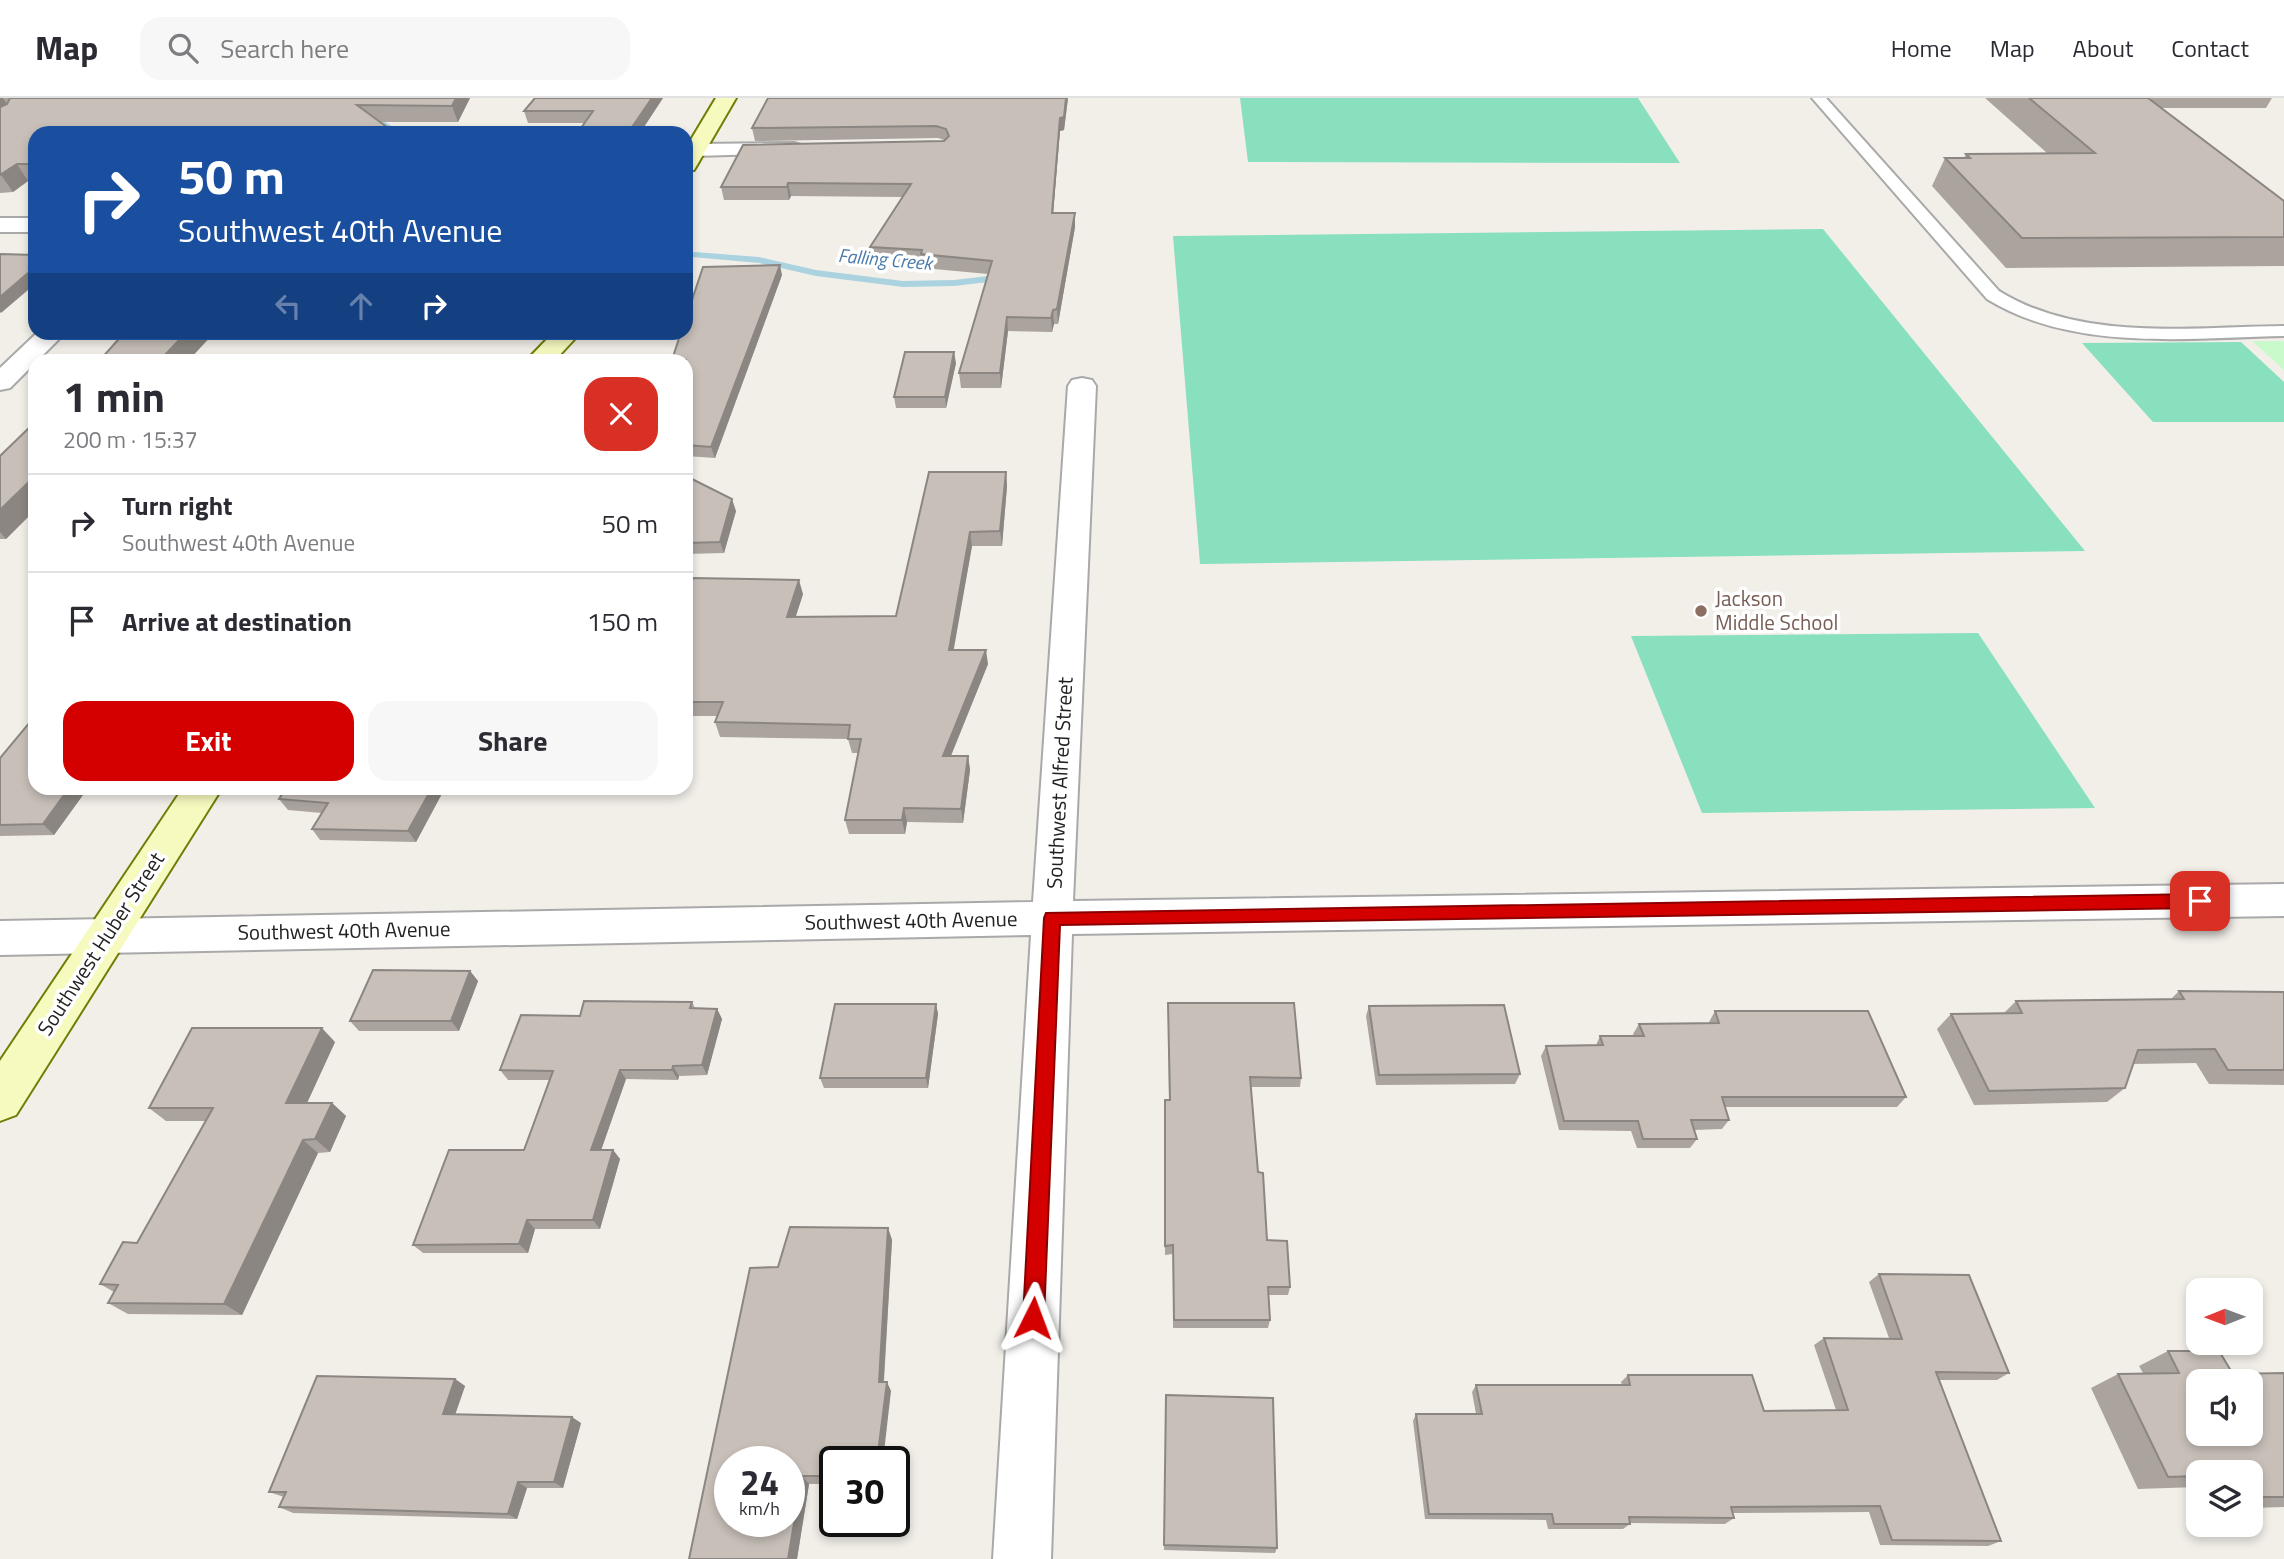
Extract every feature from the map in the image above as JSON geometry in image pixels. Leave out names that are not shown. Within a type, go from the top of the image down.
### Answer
[{"type":"street","points":[[693,153],[726,98]]},
{"type":"street","points":[[693,158],[816,149]]},
{"type":"street","points":[[0,225],[28,225]]},
{"type":"street","points":[[30,354],[45,340]]},
{"type":"street","points":[[546,354],[561,340]]},
{"type":"street","points":[[0,382],[28,356]]},
{"type":"street","name":"Southwest Alfred Street","points":[[1022,1559],[1052,918],[1082,386]]},
{"type":"street","name":"Southwest Huber Street","points":[[0,1100],[198,795]]},
{"type":"street","name":"Southwest 40th Avenue","points":[[0,938],[1052,918],[2284,900]]},
{"type":"lane","points":[[1819,98],[1993,295],[2013,309],[2061,324],[2128,331],[2284,331]]},
{"type":"green space","points":[[1240,98],[1638,98],[1680,163],[1248,162]]},
{"type":"green space","points":[[1823,229],[2085,551],[1200,564],[1173,236]]},
{"type":"green space","points":[[2252,341],[2284,341],[2284,370]]},
{"type":"green space","points":[[2241,342],[2284,382],[2284,422],[2153,422],[2082,343]]},
{"type":"green space","points":[[1978,633],[2095,808],[1702,813],[1631,636]]},
{"type":"building","points":[[10,98],[456,98],[452,106],[357,105],[386,126],[28,126],[28,164],[17,164],[0,175],[0,107],[7,104]]},
{"type":"building","points":[[535,98],[652,98],[633,126],[582,126],[593,111],[524,111]]},
{"type":"building","points":[[768,98],[1066,98],[1064,117],[1060,118],[1052,213],[1075,213],[1057,309],[1053,310],[1051,318],[1007,317],[1000,373],[959,373],[992,261],[921,254],[922,250],[870,247],[911,184],[788,183],[787,187],[721,187],[743,145],[944,141],[949,136],[946,129],[936,126],[752,128]]},
{"type":"building","points":[[2029,98],[2148,98],[2284,201],[2284,237],[2022,238],[1945,158],[1970,158],[1966,154],[2095,153]]},
{"type":"building","points":[[0,254],[28,255],[28,273],[0,297]]},
{"type":"building","points":[[780,265],[711,447],[693,446],[693,354],[674,354],[678,340],[693,340],[693,297],[703,267]]},
{"type":"building","points":[[118,340],[179,340],[166,354],[105,354]]},
{"type":"building","points":[[905,352],[954,352],[945,397],[894,397]]},
{"type":"building","points":[[28,429],[28,483],[0,510],[0,456]]},
{"type":"building","points":[[929,472],[1006,472],[1000,531],[970,532],[949,650],[986,650],[943,756],[968,756],[961,809],[904,808],[902,820],[845,820],[861,739],[848,739],[850,725],[715,722],[723,702],[693,702],[693,578],[799,580],[787,617],[896,616]]},
{"type":"building","points":[[693,480],[732,499],[720,542],[693,543]]},
{"type":"building","points":[[28,724],[28,795],[64,795],[43,824],[0,825],[0,758]]},
{"type":"building","points":[[282,795],[428,795],[408,831],[312,829],[328,803],[279,799]]},
{"type":"building","points":[[373,970],[470,971],[451,1021],[350,1021]]},
{"type":"building","points":[[2179,991],[2284,992],[2284,1070],[2228,1070],[2215,1049],[2138,1050],[2125,1088],[1989,1091],[1951,1014],[2022,1013],[2016,1001],[2184,999]]},
{"type":"building","points":[[584,1001],[692,1002],[690,1008],[717,1009],[702,1065],[673,1066],[672,1070],[620,1070],[591,1150],[613,1150],[593,1220],[527,1220],[519,1244],[413,1245],[449,1150],[524,1150],[553,1071],[500,1070],[521,1015],[580,1016]]},
{"type":"building","points":[[1168,1003],[1294,1003],[1301,1078],[1250,1077],[1258,1172],[1263,1173],[1267,1240],[1287,1241],[1290,1287],[1268,1287],[1270,1320],[1174,1320],[1173,1245],[1165,1246],[1165,1100],[1170,1100]]},
{"type":"building","points":[[835,1004],[936,1004],[926,1078],[820,1078]]},
{"type":"building","points":[[1504,1005],[1520,1074],[1379,1075],[1369,1006]]},
{"type":"building","points":[[1715,1011],[1868,1011],[1906,1097],[1722,1097],[1729,1120],[1691,1120],[1697,1139],[1643,1139],[1638,1121],[1564,1121],[1546,1046],[1603,1045],[1600,1036],[1644,1036],[1639,1024],[1719,1023]]},
{"type":"building","points":[[192,1028],[322,1028],[286,1103],[332,1103],[315,1139],[303,1140],[224,1304],[108,1303],[118,1285],[100,1284],[123,1242],[137,1243],[213,1108],[149,1108]]},
{"type":"building","points":[[790,1227],[888,1228],[879,1382],[887,1382],[879,1446],[819,1446],[819,1476],[805,1476],[805,1446],[714,1446],[714,1537],[792,1537],[788,1559],[689,1559],[750,1268],[778,1267]]},
{"type":"building","points":[[1879,1274],[1969,1275],[2009,1373],[1936,1372],[2001,1541],[1892,1540],[1880,1506],[1731,1507],[1734,1518],[1629,1517],[1630,1524],[1554,1524],[1552,1514],[1429,1514],[1416,1414],[1482,1414],[1476,1385],[1630,1385],[1628,1375],[1752,1375],[1764,1411],[1848,1410],[1824,1338],[1902,1339]]},
{"type":"building","points":[[2168,1351],[2186,1351],[2186,1355],[2221,1355],[2230,1369],[2186,1369],[2186,1446],[2263,1446],[2263,1373],[2284,1373],[2284,1497],[2263,1497],[2263,1460],[2186,1460],[2186,1476],[2168,1477],[2118,1374],[2179,1373]]},
{"type":"building","points":[[317,1376],[455,1379],[443,1414],[572,1417],[554,1482],[518,1482],[508,1514],[279,1507],[286,1492],[269,1492]]},
{"type":"building","points":[[1166,1395],[1273,1398],[1277,1548],[1164,1545]]},
{"type":"waterway","name":"Falling Creek","points":[[352,98],[362,112],[387,126]]},
{"type":"waterway","name":"Falling Creek","points":[[695,255],[759,260],[816,273],[903,284],[954,283],[1005,277]]},
{"type":"place","name":"Jackson Middle School","points":[[1701,611]]},
{"type":"route","points":[[1033,1318],[1052,918],[2200,901]]}]
